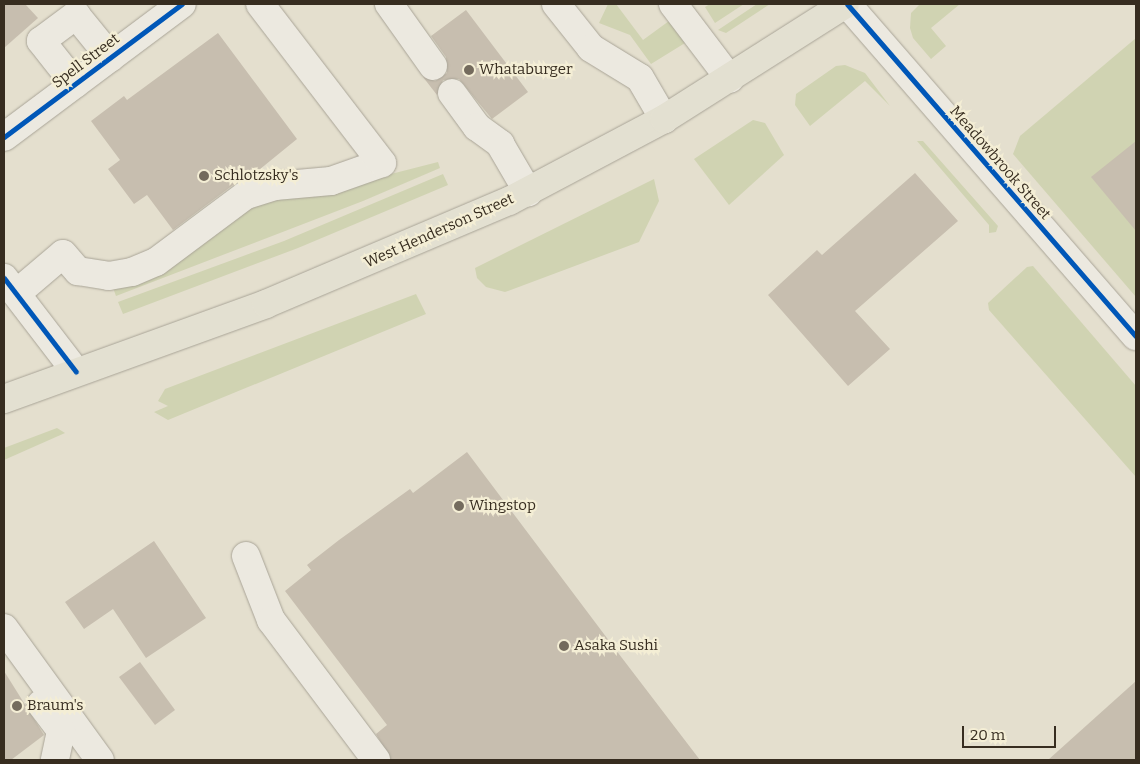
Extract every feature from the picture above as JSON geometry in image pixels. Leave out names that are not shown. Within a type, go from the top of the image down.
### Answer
[{"type":"main road","name":"West Henderson Street","points":[[4,399],[266,304],[528,192],[664,119],[846,4]]},
{"type":"street","name":"Spell Street","points":[[4,137],[182,4]]},
{"type":"street","points":[[76,372],[10,285],[63,254],[78,271],[109,276],[132,272],[156,262],[246,195],[275,186],[331,181],[382,163],[260,4]]},
{"type":"street","points":[[389,4],[433,66]]},
{"type":"street","points":[[556,4],[591,48],[640,78],[664,119]]},
{"type":"street","points":[[673,4],[730,78]]},
{"type":"street","name":"Meadowbrook Street","points":[[846,4],[1136,336]]},
{"type":"street","points":[[75,84],[41,40],[76,15],[110,58]]},
{"type":"street","points":[[452,93],[477,127],[500,144],[528,192]]},
{"type":"street","points":[[246,556],[271,620],[376,760]]},
{"type":"street","points":[[4,628],[100,760]]},
{"type":"street","points":[[4,654],[61,731],[78,760]]},
{"type":"street","points":[[55,760],[61,731]]},
{"type":"green space","points":[[608,4],[616,4],[643,40],[669,21],[685,43],[651,64],[630,35],[599,23]]},
{"type":"green space","points":[[710,4],[744,4],[715,23],[705,7]]},
{"type":"green space","points":[[757,4],[770,4],[726,33],[718,30]]},
{"type":"green space","points":[[920,4],[960,4],[931,28],[946,46],[931,59],[913,38],[910,28],[911,13]]},
{"type":"green space","points":[[1136,38],[1136,297],[1013,154],[1020,136]]},
{"type":"green space","points":[[845,65],[865,73],[890,106],[865,81],[810,126],[795,105],[796,94],[836,66]]},
{"type":"green space","points":[[753,120],[765,123],[784,155],[729,205],[694,159]]},
{"type":"green space","points":[[917,141],[923,141],[998,226],[996,232],[989,233],[989,225]]},
{"type":"green space","points":[[438,162],[440,168],[363,201],[116,296],[112,285],[249,202],[344,186]]},
{"type":"green space","points":[[443,174],[448,185],[298,248],[123,314],[118,302],[284,241]]},
{"type":"green space","points":[[654,179],[659,201],[639,242],[505,292],[486,287],[477,278],[475,268]]},
{"type":"green space","points":[[1033,266],[1136,386],[1136,477],[989,310],[988,303],[1027,267]]},
{"type":"green space","points":[[416,294],[426,314],[168,420],[154,412],[168,406],[158,401],[165,389]]},
{"type":"green space","points":[[57,428],[65,433],[4,460],[4,448]]},
{"type":"building","points":[[4,4],[25,4],[38,18],[4,48]]},
{"type":"building","name":"Whataburger","points":[[466,10],[528,92],[492,119],[459,79],[443,80],[437,95],[423,77],[435,81],[447,73],[446,57],[431,36]]},
{"type":"building","points":[[218,33],[297,139],[249,178],[237,182],[173,230],[147,195],[134,204],[108,169],[120,160],[91,121],[124,96],[127,100]]},
{"type":"building","points":[[1136,141],[1136,231],[1091,177]]},
{"type":"building","points":[[915,173],[958,221],[855,311],[890,349],[848,386],[768,295],[817,250],[822,255]]},
{"type":"building","points":[[467,452],[700,760],[391,760],[376,734],[387,725],[285,591],[311,570],[307,565],[339,540],[410,489],[413,493]]},
{"type":"building","points":[[154,541],[206,618],[146,658],[113,609],[84,629],[65,602]]},
{"type":"building","points":[[140,662],[175,710],[155,725],[119,677]]},
{"type":"building","name":"Braum's","points":[[4,671],[44,735],[11,760],[4,760]]},
{"type":"building","points":[[1136,681],[1136,760],[1048,760]]},
{"type":"cycle path","points":[[4,137],[182,4]]},
{"type":"cycle path","points":[[847,4],[1136,336]]},
{"type":"cycle path","points":[[4,278],[76,372]]},
{"type":"place","name":"Whataburger","points":[[469,70]]},
{"type":"place","name":"Schlotzsky's","points":[[204,176]]},
{"type":"place","name":"Wingstop","points":[[459,506]]},
{"type":"place","name":"Asaka Sushi","points":[[564,646]]},
{"type":"place","name":"Braum's","points":[[17,706]]}]
